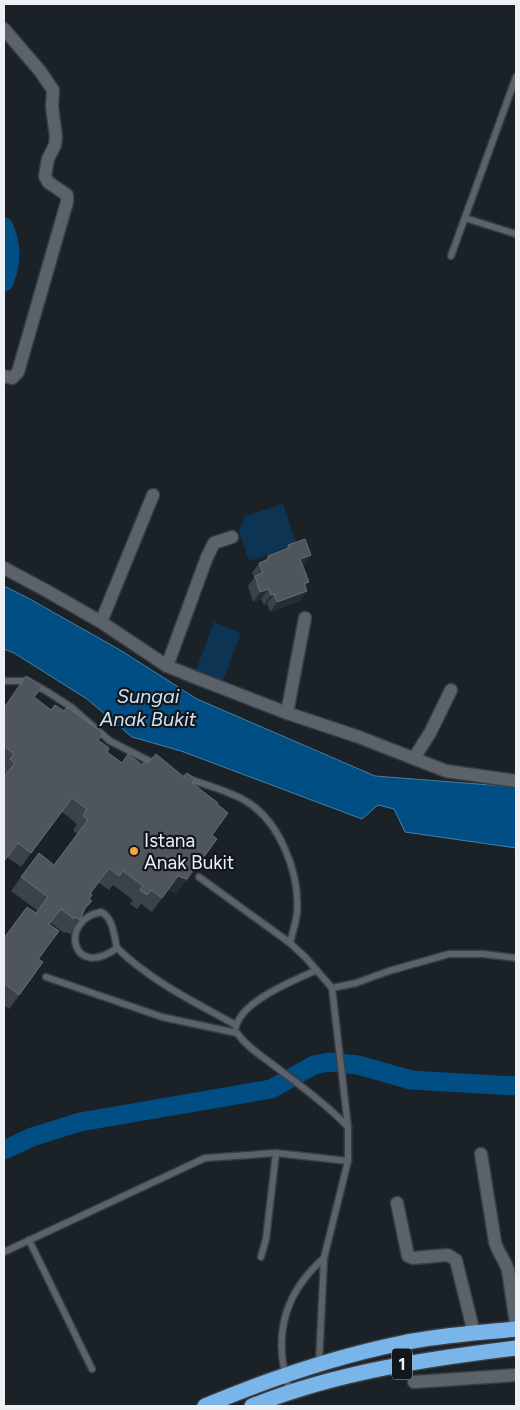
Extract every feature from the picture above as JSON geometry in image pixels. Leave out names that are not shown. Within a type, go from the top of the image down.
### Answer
[{"type":"highway","name":"1","points":[[205,1406],[248,1388],[319,1363],[404,1343],[516,1329]]},
{"type":"highway","name":"1","points":[[252,1406],[324,1382],[404,1363],[516,1348]]},
{"type":"street","points":[[4,29],[40,71],[53,90],[52,106],[56,137],[45,176],[48,182],[67,195],[68,202],[18,372],[12,378],[4,376]]},
{"type":"street","points":[[101,622],[154,495]]},
{"type":"street","points":[[167,666],[206,557],[214,543],[232,537]]},
{"type":"street","points":[[4,568],[48,590],[101,622],[167,666],[233,694],[359,736],[414,758],[426,765],[446,771],[516,781]]},
{"type":"street","points":[[287,713],[305,618]]},
{"type":"street","points":[[414,758],[430,733],[451,690]]},
{"type":"street","points":[[481,1154],[495,1242],[497,1250],[506,1262],[516,1324]]},
{"type":"street","points":[[397,1203],[408,1256],[413,1258],[448,1255],[456,1260],[474,1333]]},
{"type":"street","points":[[414,1382],[516,1375]]},
{"type":"lane","points":[[451,256],[516,77]]},
{"type":"lane","points":[[465,218],[516,234]]},
{"type":"lane","points":[[4,681],[28,681],[46,690],[72,707],[110,741],[163,768]]},
{"type":"lane","points":[[178,775],[228,792],[246,801],[262,814],[274,830],[292,864],[296,884],[297,914],[290,943]]},
{"type":"lane","points":[[199,877],[290,943],[332,988],[348,1127],[348,1161],[324,1258],[319,1363]]},
{"type":"lane","points":[[117,948],[102,957],[92,959],[83,955],[76,947],[74,934],[87,917],[101,912],[105,914],[109,919],[117,948],[128,958],[174,991],[236,1025]]},
{"type":"lane","points":[[332,988],[356,983],[449,954],[484,954],[516,958]]},
{"type":"lane","points":[[317,970],[274,989],[254,1003],[236,1025],[237,1033],[253,1050],[321,1101],[348,1127]]},
{"type":"lane","points":[[46,977],[162,1017],[237,1033]]},
{"type":"lane","points":[[4,1252],[205,1158],[276,1153],[348,1161]]},
{"type":"lane","points":[[261,1257],[266,1239],[276,1153]]},
{"type":"lane","points":[[29,1240],[92,1369]]},
{"type":"lane","points":[[291,1393],[285,1375],[281,1343],[286,1311],[301,1282],[324,1258]]},
{"type":"shaded area","points":[[283,504],[297,546],[249,561],[239,531],[245,516]]},
{"type":"shaded area","points":[[214,622],[241,633],[219,692],[192,681]]},
{"type":"water","name":"Sungai Anak Bukit","points":[[4,586],[120,650],[197,699],[375,776],[516,787],[516,848],[405,832],[394,809],[378,805],[362,819],[181,751],[132,737],[87,699],[14,653],[4,649]]},
{"type":"building","points":[[305,539],[311,555],[300,559],[309,582],[304,583],[307,591],[277,602],[274,594],[271,595],[269,589],[260,592],[255,576],[263,573],[259,563],[269,559],[268,556],[289,548],[288,545]]},
{"type":"building","name":"Istana Anak Bukit","points":[[26,676],[42,687],[34,697],[51,710],[55,705],[64,711],[67,707],[103,733],[98,740],[109,748],[107,752],[122,763],[128,754],[142,765],[145,761],[148,763],[156,754],[184,777],[187,773],[195,779],[192,783],[228,813],[212,835],[217,839],[197,866],[186,879],[178,876],[162,898],[151,890],[147,895],[140,890],[143,886],[123,871],[119,876],[109,868],[90,893],[92,895],[89,899],[92,901],[85,908],[80,920],[76,917],[74,919],[61,909],[49,924],[59,931],[38,959],[43,962],[19,995],[4,983],[4,938],[27,907],[36,913],[48,897],[21,877],[39,853],[54,865],[88,820],[83,816],[87,809],[72,798],[31,853],[18,843],[4,861],[4,777],[15,763],[10,759],[14,754],[4,746],[4,708]]},
{"type":"waterway","points":[[4,227],[10,254],[4,282]]},
{"type":"waterway","points":[[4,1150],[32,1137],[80,1122],[271,1089],[314,1065],[329,1062],[358,1065],[411,1080],[516,1086]]},
{"type":"place","name":"Istana Anak Bukit","points":[[134,851]]}]
